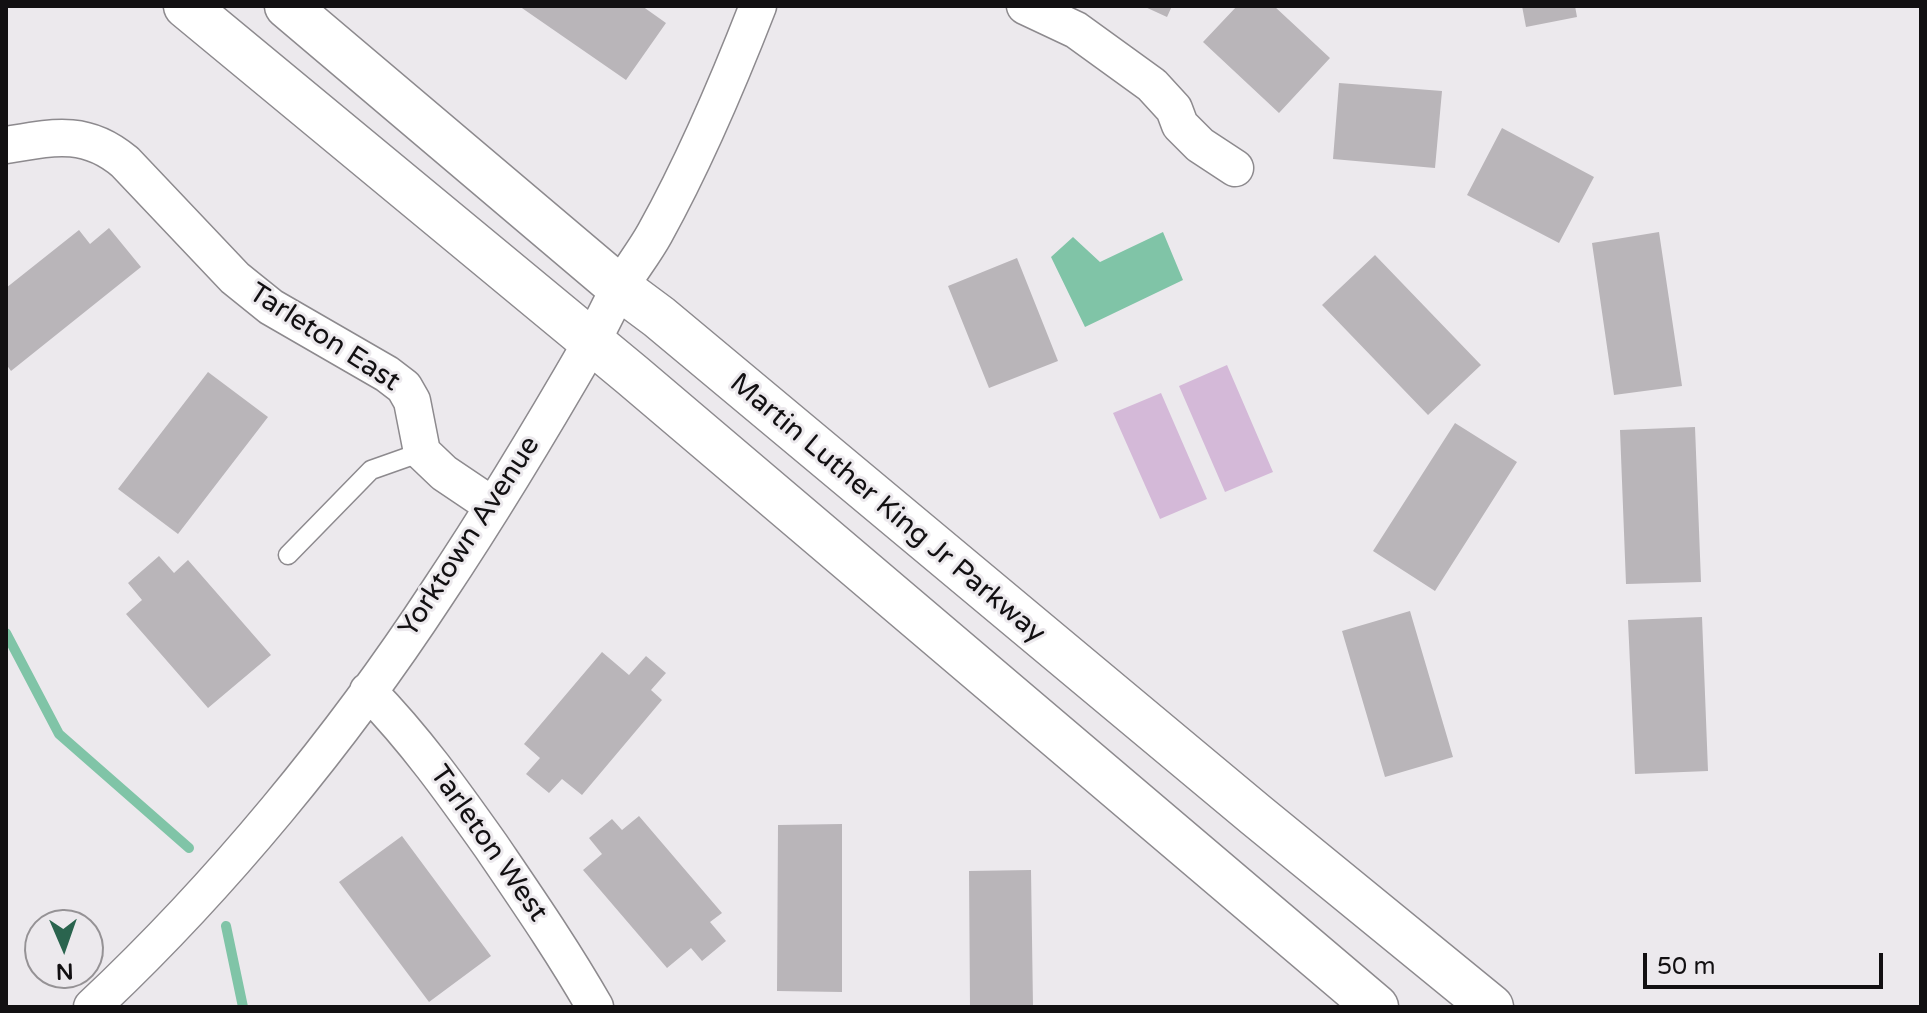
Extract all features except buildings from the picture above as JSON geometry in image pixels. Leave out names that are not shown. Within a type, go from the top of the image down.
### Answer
[{"type":"main road","points":[[186,6],[592,341],[1376,1007]]},
{"type":"main road","name":"Martin Luther King Jr Parkway","points":[[287,6],[620,288],[659,317],[1491,1007]]},
{"type":"street","name":"Yorktown Avenue","points":[[92,1007],[171,930],[291,791],[437,595],[656,232],[687,171],[758,6]]},
{"type":"street","points":[[1025,6],[1076,30],[1152,85],[1174,109],[1180,125],[1200,145],[1235,168]]},
{"type":"street","name":"Tarleton East","points":[[6,145],[73,137],[89,139],[108,147],[235,278],[271,307],[404,387],[417,414],[422,452]]},
{"type":"street","points":[[422,452],[444,473],[493,506]]},
{"type":"street","name":"Tarleton West","points":[[368,691],[434,765],[559,944],[595,1007]]},
{"type":"lane","points":[[288,555],[371,470],[422,452]]},
{"type":"shaded area","points":[[1163,232],[1183,280],[1085,327],[1051,257],[1073,237],[1100,262]]},
{"type":"shaded area","points":[[1227,365],[1273,472],[1225,492],[1179,386]]},
{"type":"shaded area","points":[[1161,393],[1207,499],[1160,519],[1113,413]]},
{"type":"waterway","points":[[6,633],[59,734],[189,848]]},
{"type":"waterway","points":[[226,926],[243,1007]]}]
